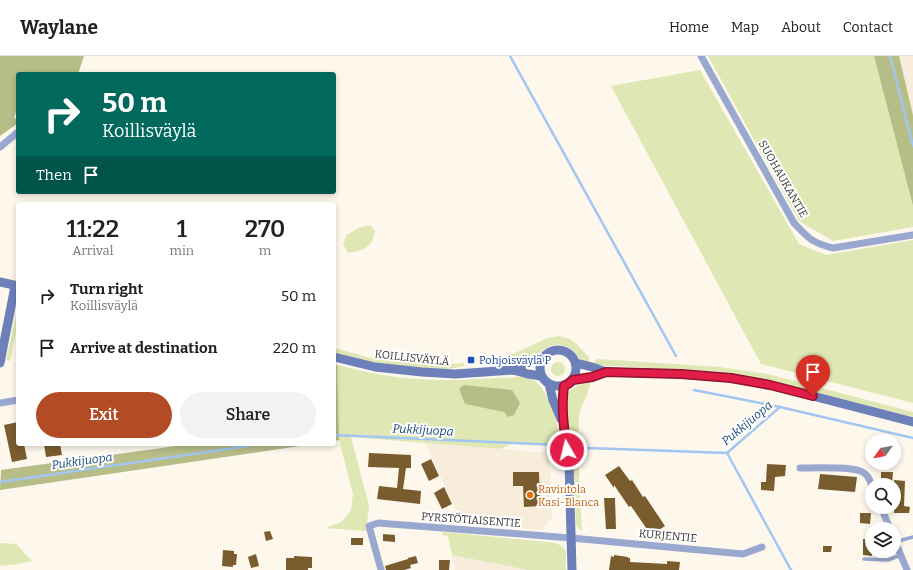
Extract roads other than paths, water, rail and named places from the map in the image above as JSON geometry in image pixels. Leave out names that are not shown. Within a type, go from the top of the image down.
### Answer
[{"type":"main road","points":[[0,282],[16,286]]},
{"type":"main road","points":[[0,363],[16,291]]},
{"type":"main road","points":[[556,350],[561,350],[570,354],[576,363],[576,375],[573,380],[564,386],[559,387],[549,384],[541,376],[540,364],[543,358],[546,354],[556,350]]},
{"type":"main road","name":"KOILLISVÄYLÄ","points":[[336,357],[375,367],[422,372],[455,374],[513,370],[541,376]]},
{"type":"main road","name":"KOILLISVÄYLÄ","points":[[513,370],[527,363],[543,358]]},
{"type":"main road","points":[[576,363],[606,372],[681,374],[731,378],[770,385],[913,422]]},
{"type":"main road","points":[[573,380],[592,377],[606,372]]},
{"type":"main road","points":[[549,384],[553,400],[564,427]]},
{"type":"main road","points":[[564,386],[562,401],[569,462],[572,570]]},
{"type":"street","name":"SUOHAUKANTIE","points":[[701,56],[794,223],[808,238],[820,245],[833,248],[913,235]]},
{"type":"street","points":[[0,147],[16,134]]},
{"type":"street","points":[[0,403],[16,400]]},
{"type":"street","points":[[800,468],[841,468],[863,471],[869,478]]},
{"type":"street","name":"PYRSTÖTIAISENTIE","points":[[381,570],[369,526],[378,523],[571,538]]},
{"type":"street","name":"KURJENTIE","points":[[571,538],[743,554],[762,547]]},
{"type":"street","points":[[901,555],[907,570]]},
{"type":"lane","points":[[901,540],[913,537]]},
{"type":"lane","points":[[864,558],[888,560],[893,558]]},
{"type":"waterway","points":[[510,56],[676,356]]},
{"type":"waterway","points":[[890,56],[913,146]]},
{"type":"waterway","points":[[694,390],[780,407]]},
{"type":"waterway","name":"Pukkijuopa","points":[[588,448],[727,453],[780,407],[913,438]]},
{"type":"waterway","name":"Pukkijuopa","points":[[336,435],[559,445]]},
{"type":"waterway","name":"Pukkijuopa","points":[[0,482],[247,446]]},
{"type":"waterway","points":[[727,453],[791,570]]},
{"type":"place","name":"Pohjoisväylä P","points":[[471,360]]},
{"type":"place","name":"Ravintola Kasi-Blanca","points":[[530,495]]}]
